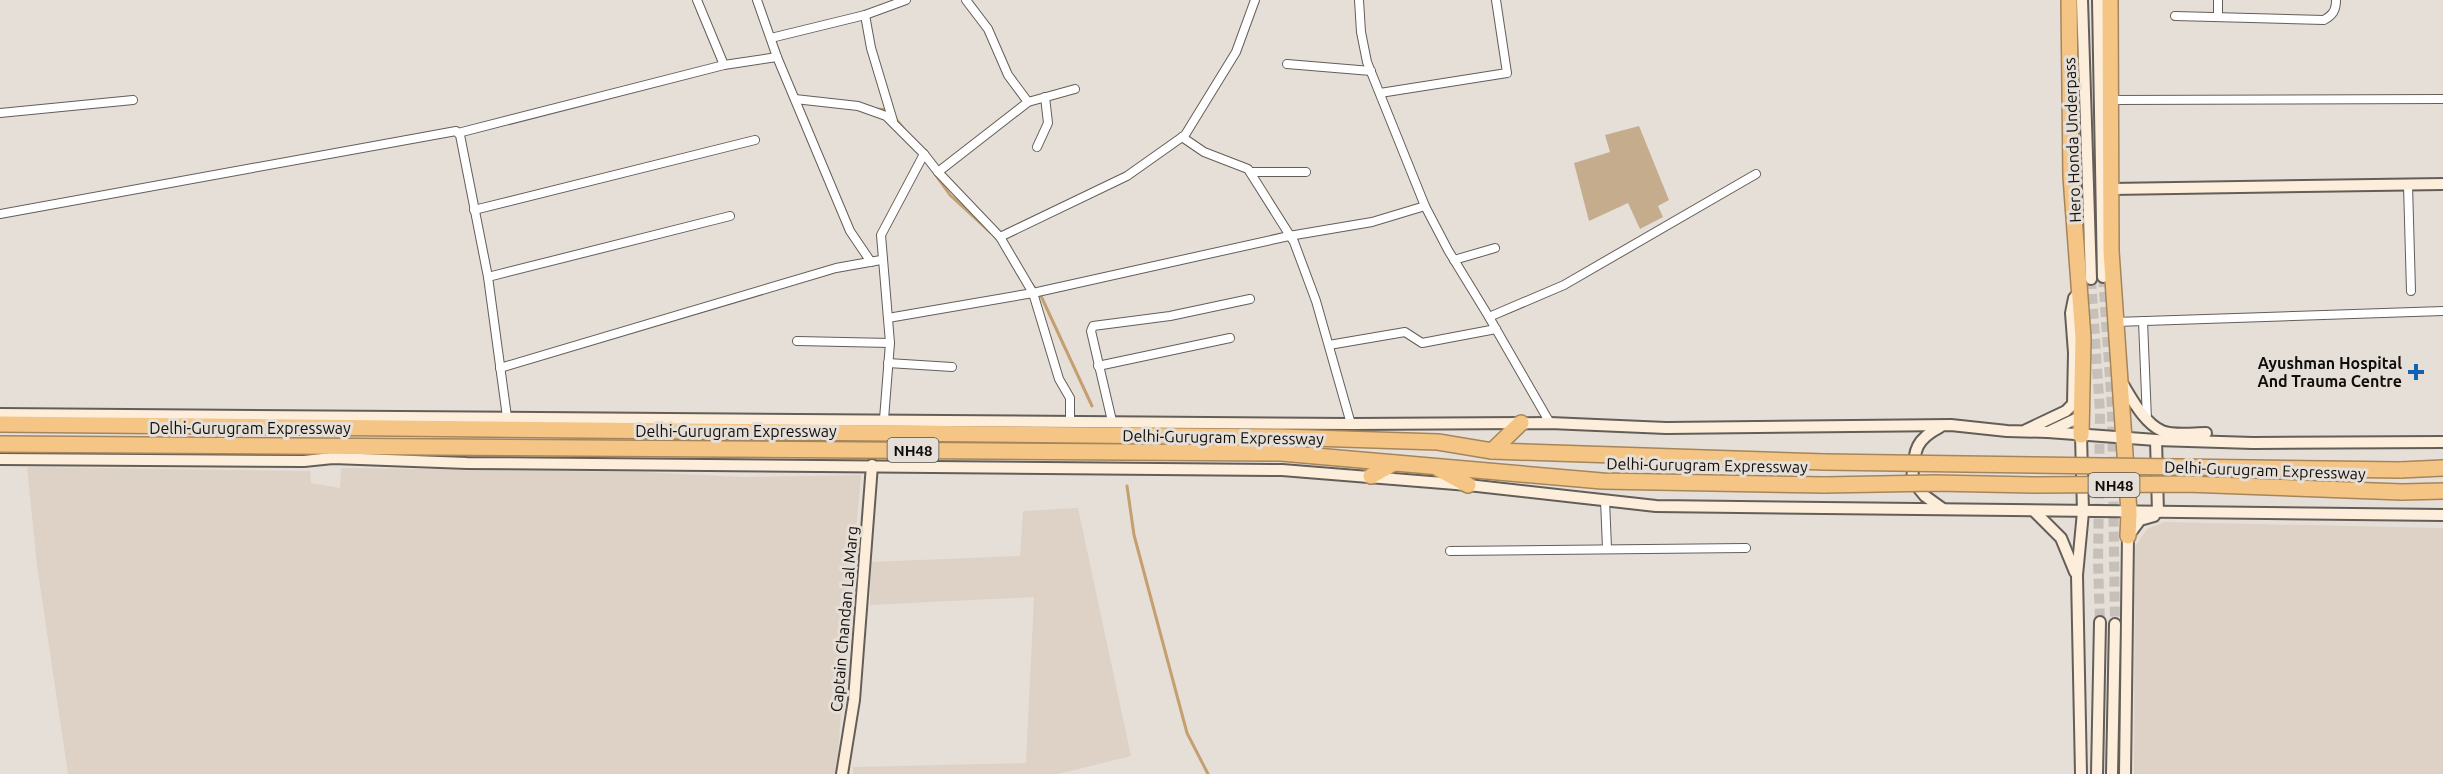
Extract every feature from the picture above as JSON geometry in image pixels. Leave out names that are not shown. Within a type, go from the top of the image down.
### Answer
[{"type":"highway","points":[[2069,0],[2071,177],[2084,366],[2081,435]]},
{"type":"highway","points":[[2110,0],[2111,189],[2115,322],[2129,512],[2128,536]]},
{"type":"highway","points":[[1492,451],[1521,423]]},
{"type":"highway","name":"Delhi-Gurugram Expressway","points":[[0,424],[1044,427],[1427,442],[1492,451],[1826,462],[2400,470],[2443,468]]},
{"type":"highway","name":"Delhi-Gurugram Expressway","points":[[0,444],[1281,453],[1602,482],[1825,485],[1935,483],[2038,486],[2186,484],[2402,492],[2443,491]]},
{"type":"highway","points":[[1371,476],[1394,463]]},
{"type":"highway","points":[[1434,466],[1468,485]]},
{"type":"main road","name":"Hero Honda Underpass","points":[[2082,0],[2097,278],[2098,0]]},
{"type":"main road","points":[[2111,189],[2443,184]]},
{"type":"main road","points":[[2023,432],[2066,411],[2073,404],[2074,353],[2071,313],[2074,298],[2080,292]]},
{"type":"main road","points":[[2118,377],[2148,420],[2156,427],[2169,432],[2218,434],[2235,441]]},
{"type":"main road","points":[[0,414],[884,420],[1044,427],[1070,420],[1351,424],[1550,423],[1666,428],[1942,426],[2156,440],[2443,442]]},
{"type":"main road","points":[[2048,432],[2082,417]]},
{"type":"main road","points":[[1942,426],[1921,439],[1916,448],[1912,480],[1925,496],[1943,509]]},
{"type":"main road","points":[[2081,435],[2083,512],[2077,575],[2082,774]]},
{"type":"main road","points":[[2156,440],[2163,513]]},
{"type":"main road","points":[[0,459],[304,462],[333,458],[467,463],[1282,470],[1468,485],[1656,506],[2443,515]]},
{"type":"main road","name":"Captain Chandan Lal Marg","points":[[842,774],[854,700],[872,465]]},
{"type":"main road","points":[[2034,511],[2061,538],[2077,575]]},
{"type":"main road","points":[[2125,774],[2128,536],[2140,520],[2163,513]]},
{"type":"main road","points":[[2097,774],[2100,622]]},
{"type":"main road","points":[[2112,774],[2115,624]]},
{"type":"street","points":[[698,0],[724,65]]},
{"type":"street","points":[[758,0],[777,57],[850,231],[871,262]]},
{"type":"street","points":[[771,38],[865,15],[906,0]]},
{"type":"street","points":[[966,0],[988,29],[1008,75],[1028,102]]},
{"type":"street","points":[[1000,237],[1126,176],[1189,131],[1236,52],[1256,0]]},
{"type":"street","points":[[1359,0],[1364,50],[1371,72],[1425,206],[1454,260],[1550,423]]},
{"type":"street","points":[[1380,93],[1507,73],[1496,0]]},
{"type":"street","points":[[2218,0],[2218,17]]},
{"type":"street","points":[[2175,16],[2324,20],[2331,16],[2336,8],[2336,0]]},
{"type":"street","points":[[865,15],[871,48],[893,121]]},
{"type":"street","points":[[0,214],[454,131],[458,133],[724,65],[777,57]]},
{"type":"street","points":[[1287,64],[1371,72]]},
{"type":"street","points":[[938,172],[1028,102],[1075,89]]},
{"type":"street","points":[[1037,147],[1048,123],[1045,97]]},
{"type":"street","points":[[795,99],[858,106],[879,112],[893,121],[1000,237],[1033,293],[1059,379],[1070,398],[1070,420]]},
{"type":"street","points":[[2110,100],[2443,99]]},
{"type":"street","points":[[0,113],[133,100]]},
{"type":"street","points":[[458,133],[488,277],[507,417]]},
{"type":"street","points":[[1182,137],[1204,152],[1251,172],[1306,172]]},
{"type":"street","points":[[474,210],[755,140]]},
{"type":"street","points":[[884,420],[890,343],[882,260],[882,230],[895,211],[924,153]]},
{"type":"street","points":[[1251,172],[1301,258],[1351,424]]},
{"type":"street","points":[[1489,317],[1564,285],[1755,174]]},
{"type":"street","points":[[2408,184],[2411,291]]},
{"type":"street","points":[[888,318],[1033,293],[1289,236],[1372,222],[1425,206]]},
{"type":"street","points":[[488,277],[730,216]]},
{"type":"street","points":[[1454,260],[1495,248]]},
{"type":"street","points":[[500,368],[836,268],[882,260]]},
{"type":"street","points":[[1112,421],[1091,331],[1095,325],[1170,316],[1250,299]]},
{"type":"street","points":[[2115,322],[2443,310]]},
{"type":"street","points":[[2143,321],[2148,420]]},
{"type":"street","points":[[1329,345],[1406,332],[1422,343],[1496,329]]},
{"type":"street","points":[[1098,366],[1230,338]]},
{"type":"street","points":[[797,341],[890,343]]},
{"type":"street","points":[[888,363],[952,367]]},
{"type":"street","points":[[1605,500],[1607,548]]},
{"type":"street","points":[[1450,551],[1746,548]]},
{"type":"shaded area","points":[[1639,126],[1669,200],[1658,206],[1663,217],[1640,229],[1628,203],[1589,221],[1574,163],[1610,152],[1605,135]]},
{"type":"shaded area","points":[[27,467],[310,471],[311,483],[340,488],[341,468],[641,472],[744,477],[861,475],[844,664],[837,774],[68,774],[37,565]]},
{"type":"shaded area","points":[[1078,508],[1131,756],[1058,774],[853,774],[853,767],[1026,763],[1034,597],[870,605],[871,562],[1020,556],[1023,511]]},
{"type":"shaded area","points":[[2164,522],[2443,528],[2443,774],[2134,774],[2135,547],[2147,529]]},
{"type":"waterway","points":[[875,109],[890,110]]},
{"type":"waterway","points":[[895,118],[904,129]]},
{"type":"waterway","points":[[935,174],[950,195],[990,232]]},
{"type":"waterway","points":[[1030,282],[1041,296],[1092,406]]},
{"type":"waterway","points":[[1127,486],[1134,535],[1187,733],[1208,774]]},
{"type":"tunnel","points":[[2103,277],[2112,409],[2115,624]]},
{"type":"tunnel","points":[[2091,279],[2100,412],[2098,563],[2100,622]]},
{"type":"place","name":"Ayushman Hospital And Trauma Centre","points":[[2416,372]]}]
